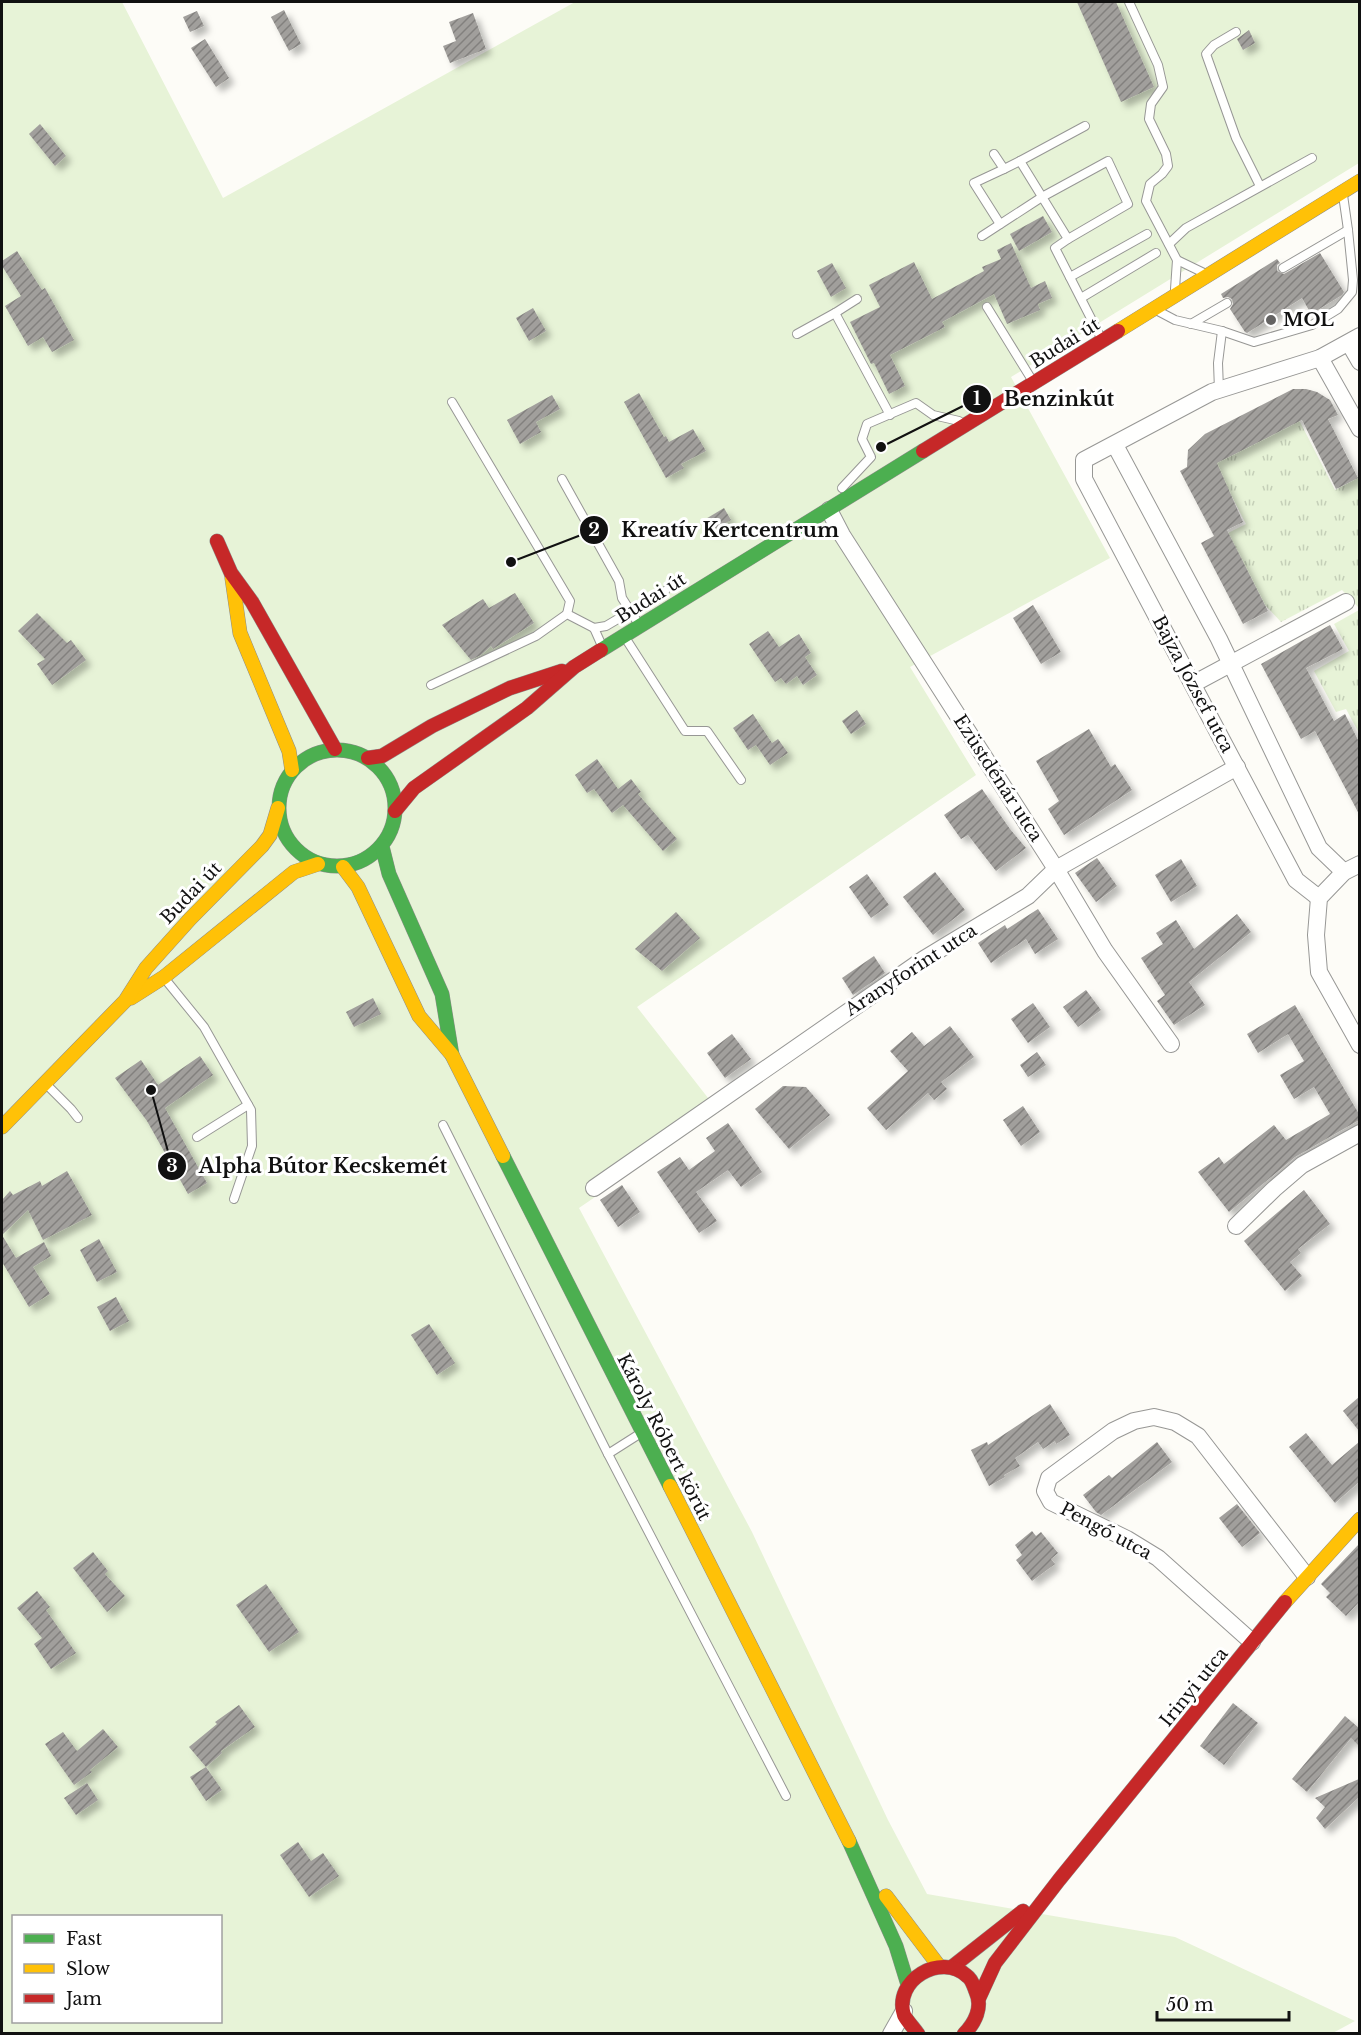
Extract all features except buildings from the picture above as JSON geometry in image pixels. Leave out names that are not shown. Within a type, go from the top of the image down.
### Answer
[{"type":"street","name":"Budai út","points":[[395,811],[414,788],[527,708],[574,667],[1034,384],[1153,308],[1209,276],[1359,181]]},
{"type":"street","points":[[1344,872],[1319,848],[1231,664],[1115,445],[1219,390],[1320,358],[1354,340],[1359,362]]},
{"type":"street","points":[[1320,358],[1359,429]]},
{"type":"street","name":"Bajza József utca","points":[[1115,445],[1084,460],[1084,479],[1296,880],[1319,898]]},
{"type":"street","name":"Ezüstdénár utca","points":[[830,510],[842,535],[1056,869],[1105,951],[1171,1044]]},
{"type":"street","points":[[217,541],[231,573],[252,602],[335,749]]},
{"type":"street","points":[[231,573],[240,633],[289,751],[292,770]]},
{"type":"street","points":[[1193,684],[1346,602]]},
{"type":"street","name":"Budai út","points":[[368,758],[382,756],[432,726],[510,688],[574,667]]},
{"type":"street","points":[[335,749],[352,751],[368,758],[389,781],[395,800],[392,829],[382,846],[371,856],[358,863],[343,867],[318,864],[307,859],[289,842],[283,832],[278,808],[284,782],[292,770],[311,755],[335,749]]},
{"type":"street","name":"Aranyforint utca","points":[[594,1188],[924,959],[1028,896],[1056,869],[1237,767]]},
{"type":"street","name":"Budai út","points":[[2,1127],[125,1001],[153,960],[262,846],[270,835],[278,808]]},
{"type":"street","name":"Károly Róbert körút","points":[[382,846],[389,874],[442,994],[452,1055]]},
{"type":"street","name":"Budai út","points":[[125,1001],[164,977],[294,872],[318,864]]},
{"type":"street","points":[[1359,864],[1344,872],[1319,898],[1316,935],[1319,972],[1359,1045]]},
{"type":"street","name":"Károly Róbert körút","points":[[343,867],[357,887],[419,1017],[452,1055],[641,1433],[846,1834],[887,1923],[908,1985]]},
{"type":"street","points":[[1236,1227],[1302,1165],[1359,1133]]},
{"type":"street","name":"Pengő utca","points":[[1252,1642],[1158,1558],[1127,1539],[1051,1502],[1045,1491],[1049,1478],[1113,1431],[1134,1421],[1154,1417],[1175,1422],[1198,1436],[1307,1577]]},
{"type":"street","name":"Irinyi utca","points":[[971,2030],[977,2016],[978,1998],[995,1963],[1059,1880],[1252,1642],[1359,1519]]},
{"type":"street","name":"Károly Róbert körút","points":[[846,1834],[881,1890],[946,1966],[970,1979],[978,1998]]},
{"type":"street","name":"Irinyi utca","points":[[908,1985],[921,1971],[946,1966],[1007,1925],[1059,1880]]},
{"type":"street","points":[[908,1985],[904,1993],[904,2011],[906,2020],[918,2034]]},
{"type":"street","points":[[891,2034],[904,2011]]},
{"type":"lane","points":[[1129,2],[1158,65],[1163,87],[1151,104],[1149,119],[1166,154],[1168,166],[1150,184],[1146,201],[1177,260],[1209,276]]},
{"type":"lane","points":[[1236,32],[1214,45],[1206,54],[1236,138],[1260,186]]},
{"type":"lane","points":[[1000,224],[974,183],[1085,126]]},
{"type":"lane","points":[[994,154],[1004,169]]},
{"type":"lane","points":[[1168,244],[1186,228],[1312,158]]},
{"type":"lane","points":[[1020,161],[1068,239]]},
{"type":"lane","points":[[982,236],[1042,197],[1108,161],[1128,204],[1055,248],[1103,341]]},
{"type":"lane","points":[[1153,308],[1175,320],[1222,331],[1254,342],[1312,325],[1338,309],[1352,292],[1348,230],[1342,192]]},
{"type":"lane","points":[[1283,268],[1348,230]]},
{"type":"lane","points":[[1070,278],[1147,234]]},
{"type":"lane","points":[[1081,298],[1156,253]]},
{"type":"lane","points":[[1174,296],[1177,260]]},
{"type":"lane","points":[[797,334],[857,299]]},
{"type":"lane","points":[[1191,324],[1227,303]]},
{"type":"lane","points":[[987,307],[1034,384]]},
{"type":"lane","points":[[835,313],[890,415]]},
{"type":"lane","points":[[1219,390],[1218,363],[1222,331]]},
{"type":"lane","points":[[431,685],[536,636],[567,614],[570,601],[452,402]]},
{"type":"lane","points":[[814,519],[871,457],[862,439],[867,424],[916,403],[933,415],[968,423]]},
{"type":"lane","points":[[562,479],[619,581],[622,598],[640,626]]},
{"type":"lane","points":[[567,614],[594,628],[606,626],[665,591]]},
{"type":"lane","points":[[594,628],[604,649]]},
{"type":"lane","points":[[624,636],[685,731],[707,731],[741,780]]},
{"type":"lane","points":[[164,977],[204,1027],[251,1110],[252,1146],[234,1199]]},
{"type":"lane","points":[[44,1083],[71,1108],[78,1118]]},
{"type":"lane","points":[[197,1137],[248,1105]]},
{"type":"lane","points":[[443,1125],[608,1454],[786,1796]]},
{"type":"lane","points":[[608,1454],[641,1433]]},
{"type":"green space","points":[[2,2],[122,2],[223,198],[575,2],[1359,2],[1359,163],[1011,377],[1110,558],[910,667],[976,775],[637,1007],[719,1112],[579,1208],[752,1532],[888,1820],[927,1894],[1175,1937],[1355,2021],[1331,2034],[2,2034]]},
{"type":"green space","points":[[1298,418],[1335,490],[1359,477],[1359,608],[1342,590],[1281,622],[1265,605],[1228,533],[1246,524],[1214,462]]},
{"type":"green space","points":[[1359,610],[1359,733],[1346,709],[1336,712],[1314,671],[1349,651],[1334,624]]},
{"type":"traffic: fast","points":[[601,650],[923,451]]},
{"type":"traffic: fast","points":[[337,750],[359,754],[378,767],[391,786],[395,808],[391,830],[378,849],[359,862],[337,866],[315,862],[296,849],[283,830],[279,808],[283,786],[296,767],[315,754],[337,750]]},
{"type":"traffic: fast","points":[[382,846],[389,874],[442,994],[452,1055]]},
{"type":"traffic: fast","points":[[503,1156],[670,1486]]},
{"type":"traffic: fast","points":[[849,1841],[896,1946],[908,1985]]},
{"type":"traffic: slow","points":[[1118,331],[1360,181]]},
{"type":"traffic: slow","points":[[232,578],[240,633],[289,751],[292,770]]},
{"type":"traffic: slow","points":[[2,1127],[125,1001],[146,968],[190,919],[262,846],[270,835],[278,808]]},
{"type":"traffic: slow","points":[[131,998],[164,977],[294,872],[318,864]]},
{"type":"traffic: slow","points":[[343,867],[358,887],[419,1016],[452,1055],[503,1156]]},
{"type":"traffic: slow","points":[[670,1486],[849,1841]]},
{"type":"traffic: slow","points":[[1285,1602],[1360,1519]]},
{"type":"traffic: slow","points":[[886,1896],[939,1966]]},
{"type":"traffic: jam","points":[[923,451],[1118,331]]},
{"type":"traffic: jam","points":[[217,541],[231,573],[252,602],[335,749]]},
{"type":"traffic: jam","points":[[395,811],[414,788],[527,708],[574,667],[601,650]]},
{"type":"traffic: jam","points":[[368,758],[382,756],[432,726],[510,688],[562,671]]},
{"type":"traffic: jam","points":[[979,1998],[995,1963],[1059,1880],[1285,1602]]},
{"type":"traffic: jam","points":[[952,1967],[1023,1911]]},
{"type":"traffic: jam","points":[[918,2034],[904,2015],[902,2002],[906,1991],[912,1981],[922,1973],[945,1967],[956,1969],[969,1977],[978,1998],[977,2014],[972,2025],[964,2034]]},
{"type":"place","name":"MOL","points":[[1271,320]]},
{"type":"place","name":"Benzinkút","points":[[881,447]]},
{"type":"place","name":"Kreatív Kertcentrum","points":[[511,562]]},
{"type":"place","name":"Alpha Bútor Kecskemét","points":[[151,1090]]}]
